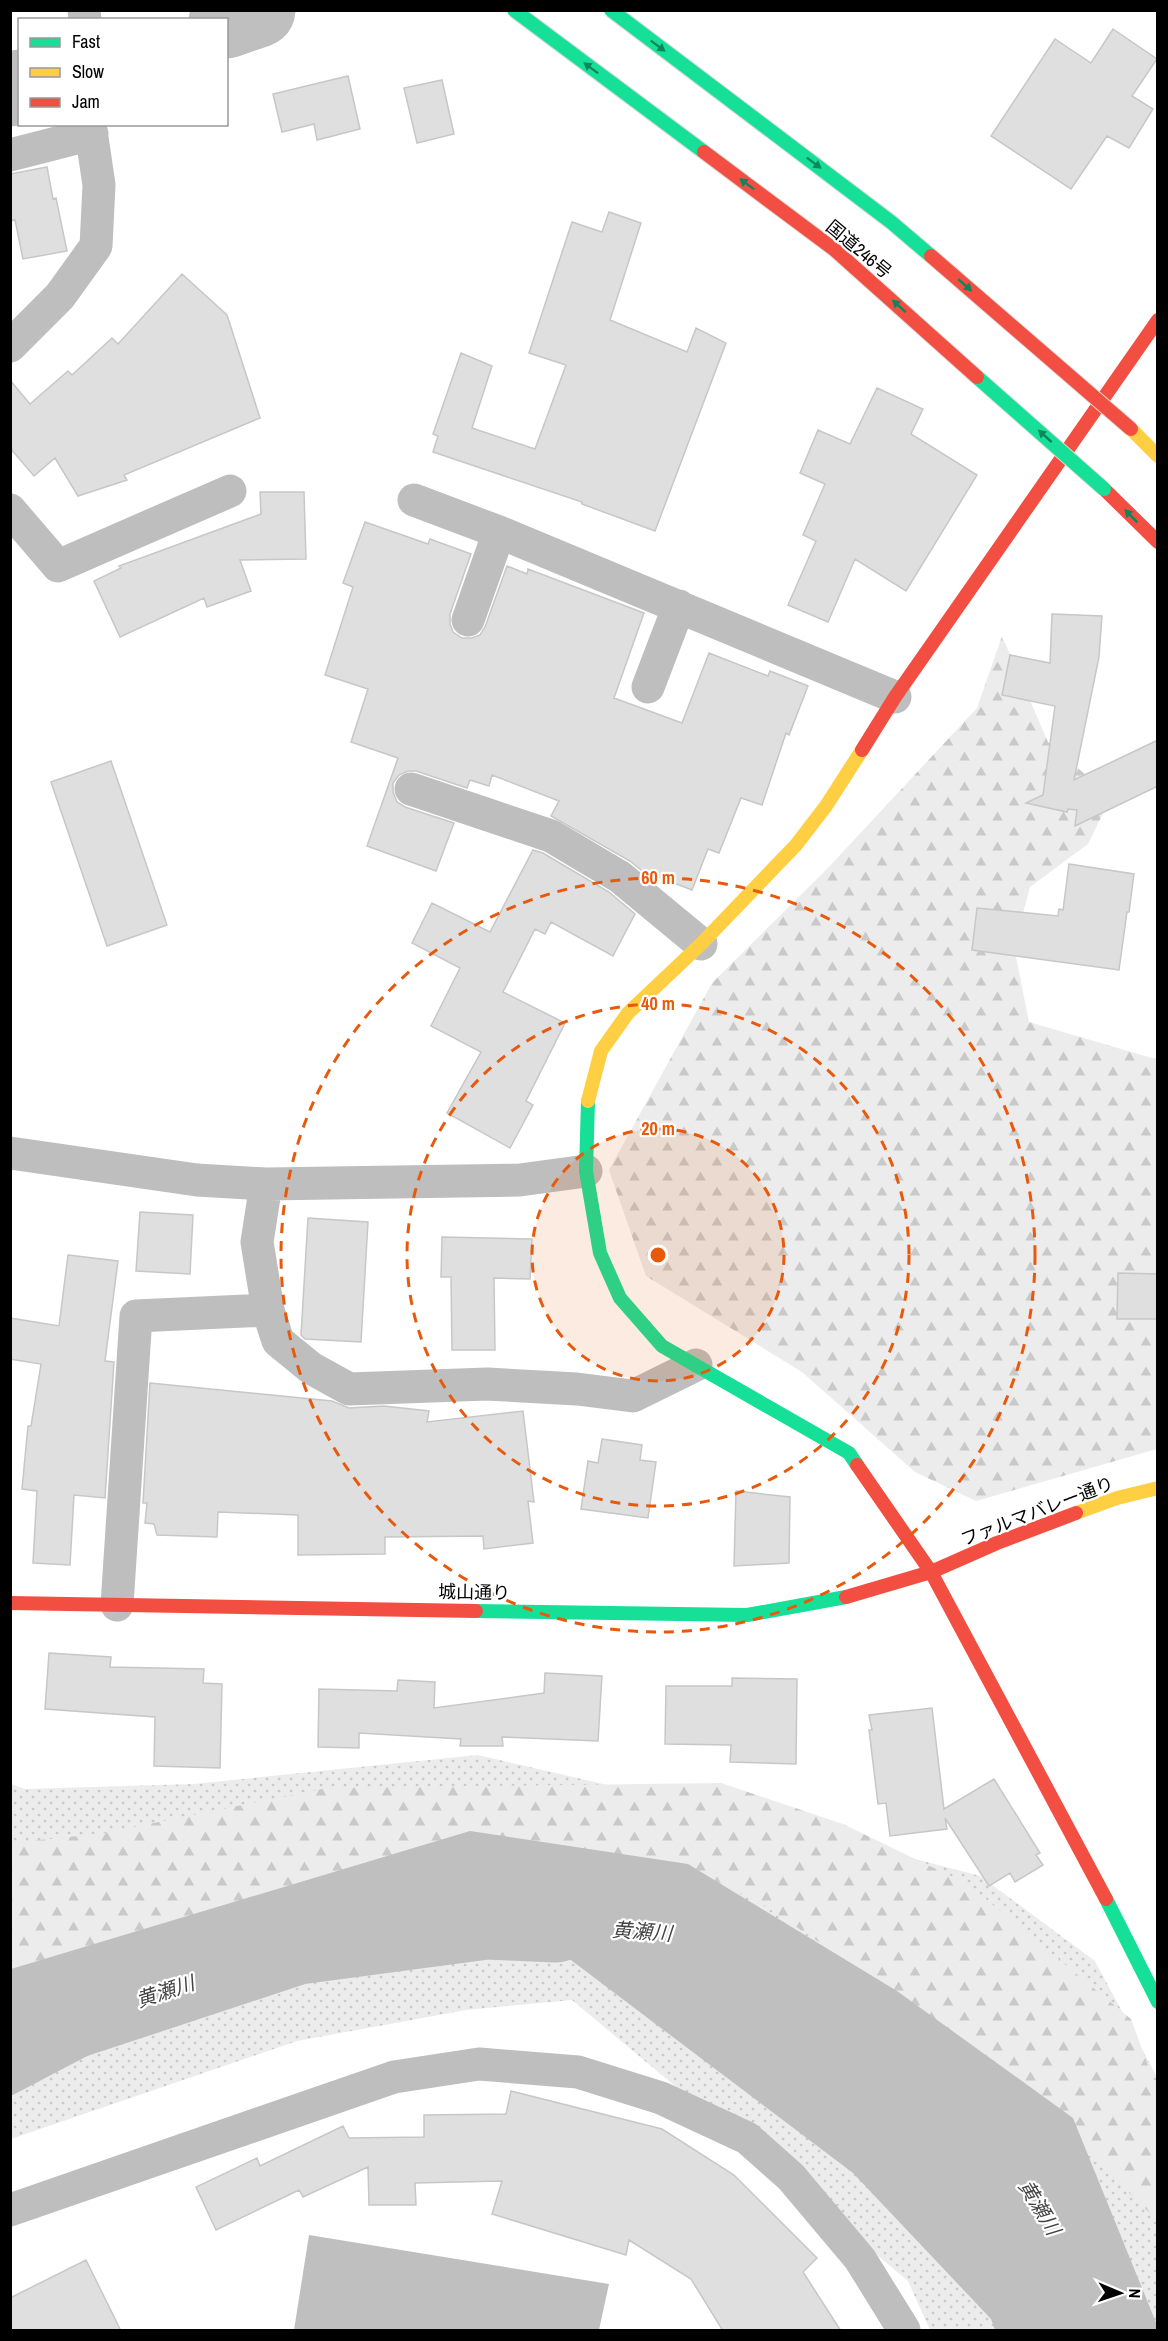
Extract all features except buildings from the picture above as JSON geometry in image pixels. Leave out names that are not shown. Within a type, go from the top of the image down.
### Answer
[{"type":"main road","name":"国道246号","points":[[514,10],[835,250],[1104,489],[1158,542]]},
{"type":"main road","points":[[611,10],[891,222],[1131,429],[1158,456]]},
{"type":"main road","points":[[1158,320],[895,697],[826,806],[796,845],[701,944],[628,1013],[601,1051],[588,1095],[586,1171],[600,1253],[620,1298],[662,1346],[849,1453],[932,1572],[1158,2002]]},
{"type":"main road","name":"ファルマバレー通り","points":[[932,1572],[997,1543],[1106,1502],[1158,1488]]},
{"type":"main road","name":"城山通り","points":[[10,1603],[747,1615],[856,1595],[932,1572]]},
{"type":"street","points":[[10,155],[91,129],[99,185],[96,246],[60,296],[10,346]]},
{"type":"street","points":[[10,510],[58,566],[230,491]]},
{"type":"street","points":[[414,500],[499,532],[895,697]]},
{"type":"street","points":[[468,620],[499,532]]},
{"type":"street","points":[[648,687],[679,606]]},
{"type":"street","points":[[411,789],[551,836],[620,877],[701,944]]},
{"type":"street","points":[[10,1153],[197,1180],[266,1184],[520,1180],[586,1171]]},
{"type":"street","points":[[266,1184],[257,1242],[268,1310],[278,1341],[311,1368],[349,1389],[487,1384],[576,1389],[633,1396],[696,1365]]},
{"type":"street","points":[[117,1605],[136,1316],[268,1310]]},
{"type":"street","points":[[10,2210],[394,2077],[479,2064],[578,2072],[661,2098],[747,2138],[791,2177],[860,2259],[904,2331]]},
{"type":"green space","points":[[1002,636],[1048,742],[1111,797],[1088,844],[1030,887],[1014,947],[1029,1022],[1157,1058],[1157,1449],[976,1501],[915,1472],[802,1372],[646,1276],[609,1170],[712,983],[826,870],[977,708]]},
{"type":"green space","points":[[478,1755],[832,1837],[980,1876],[1095,1961],[1157,2077],[1157,2330],[930,2330],[908,2281],[572,2000],[466,2010],[297,2041],[11,2139],[11,1784],[25,1789],[194,1784]]},
{"type":"green space","points":[[721,1783],[843,1824],[969,1885],[1131,2019],[1157,2090],[1157,2220],[991,2058],[764,1905],[680,1863],[501,1843],[11,2001],[10,1843],[99,1834],[327,1788]]},
{"type":"water","points":[[470,1831],[688,1864],[897,1991],[1073,2118],[1157,2325],[1157,2330],[995,2330],[991,2319],[853,2173],[551,1945],[366,1910],[11,2096],[11,1969]]},
{"type":"water","points":[[309,2235],[609,2284],[599,2330],[294,2330]]},
{"type":"waterway","points":[[228,20],[258,10]]},
{"type":"waterway","points":[[10,89],[18,87]]},
{"type":"waterway","name":"黄瀬川","points":[[10,2042],[298,1947],[486,1922],[556,1925]]},
{"type":"traffic: fast","points":[[514,10],[704,152]]},
{"type":"traffic: fast","points":[[611,10],[891,222],[931,256]]},
{"type":"traffic: fast","points":[[977,377],[1104,489]]},
{"type":"traffic: fast","points":[[588,1101],[586,1171],[600,1253],[620,1298],[662,1346],[849,1453],[857,1465]]},
{"type":"traffic: fast","points":[[476,1611],[747,1615],[846,1597]]},
{"type":"traffic: fast","points":[[1106,1899],[1158,2002]]},
{"type":"traffic: slow","points":[[1131,429],[1158,456]]},
{"type":"traffic: slow","points":[[588,1101],[601,1051],[628,1013],[701,944],[796,845],[826,806],[862,750]]},
{"type":"traffic: slow","points":[[1076,1513],[1117,1498],[1158,1488]]},
{"type":"traffic: jam","points":[[704,152],[835,250],[977,377]]},
{"type":"traffic: jam","points":[[931,256],[1131,429]]},
{"type":"traffic: jam","points":[[862,750],[895,697],[1158,320]]},
{"type":"traffic: jam","points":[[1104,489],[1158,542]]},
{"type":"traffic: jam","points":[[857,1465],[931,1572],[1106,1899]]},
{"type":"traffic: jam","points":[[846,1597],[931,1572],[997,1543],[1076,1513]]},
{"type":"traffic: jam","points":[[10,1603],[476,1611]]}]
